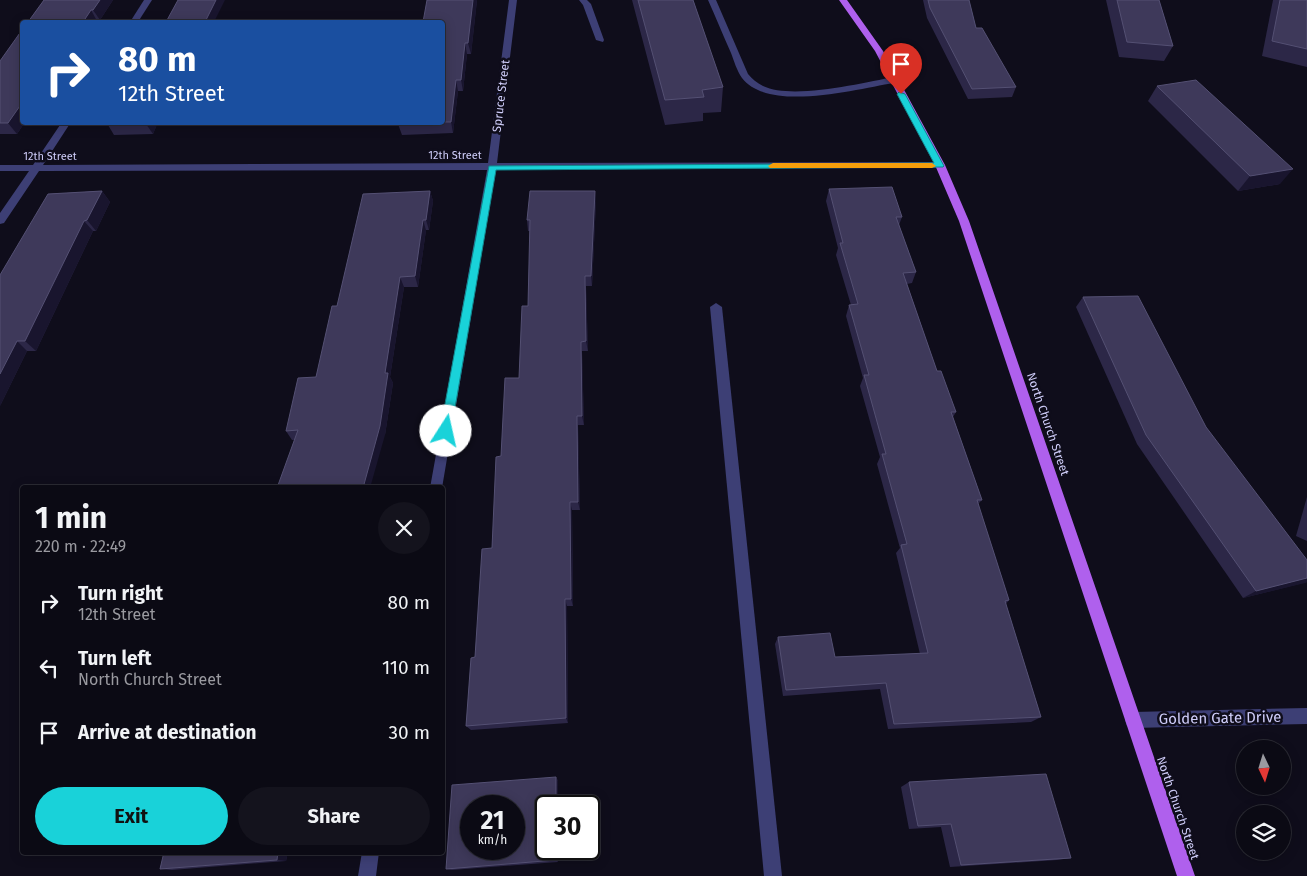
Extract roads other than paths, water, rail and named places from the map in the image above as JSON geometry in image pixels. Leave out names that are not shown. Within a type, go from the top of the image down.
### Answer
[{"type":"main road","name":"North Church Street","points":[[843,0],[879,51],[940,166],[964,221],[1186,876]]},
{"type":"street","points":[[135,20],[148,0]]},
{"type":"street","name":"Spruce Street","points":[[437,485],[492,168],[513,0]]},
{"type":"street","points":[[583,0],[587,4],[600,40]]},
{"type":"street","points":[[712,0],[744,74],[750,82],[763,90],[785,94],[894,80]]},
{"type":"street","points":[[0,221],[66,125]]},
{"type":"street","name":"12th Street","points":[[0,168],[940,166]]},
{"type":"street","points":[[716,307],[773,876]]},
{"type":"street","name":"Golden Gate Drive","points":[[1133,720],[1307,716]]},
{"type":"street","points":[[367,876],[370,855]]}]
